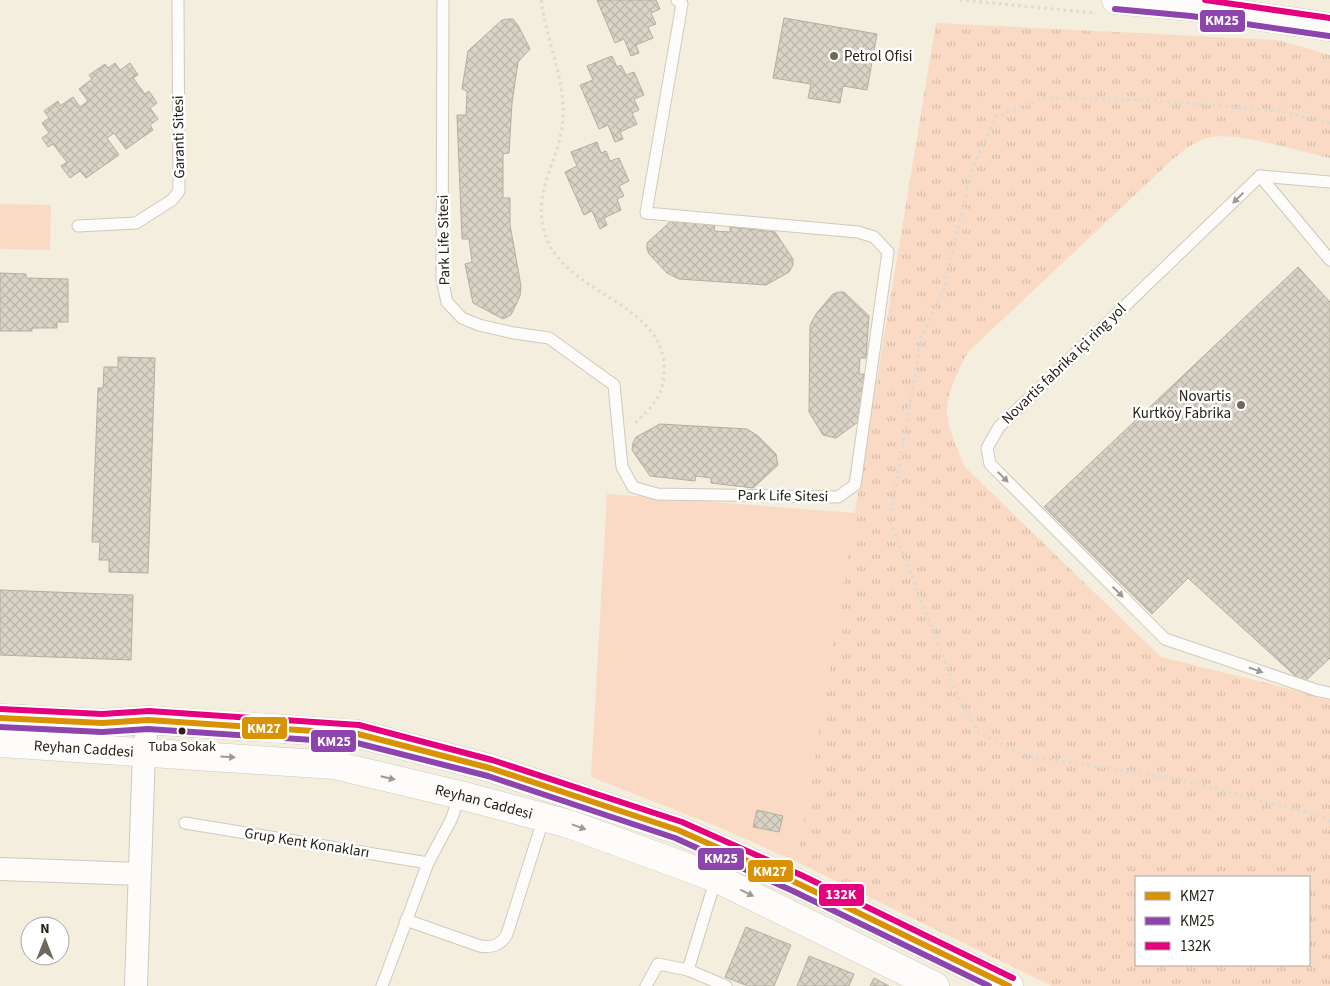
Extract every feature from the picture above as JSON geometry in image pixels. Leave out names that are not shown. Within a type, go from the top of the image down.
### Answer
[{"type":"main road","points":[[1116,0],[1235,12],[1330,27]]},
{"type":"main road","points":[[1235,12],[1266,0]]},
{"type":"main road","name":"Reyhan Caddesi","points":[[0,718],[102,723],[148,720],[358,734],[490,768],[678,830],[797,883],[1009,986]]},
{"type":"main road","name":"Reyhan Caddesi","points":[[0,743],[334,765],[460,794],[544,817],[640,849],[716,878],[936,986]]},
{"type":"street","points":[[136,986],[144,751],[148,720]]},
{"type":"street","points":[[0,869],[139,874]]},
{"type":"lane","name":"Garanti Sitesi","points":[[78,226],[136,223],[172,200],[179,191],[178,0]]},
{"type":"lane","name":"Park Life Sitesi","points":[[443,0],[442,279],[447,302],[462,318],[479,325],[549,338],[614,386],[622,466],[633,487],[657,494],[838,497],[855,485],[888,252],[874,236],[858,232],[646,213],[682,4],[676,0]]},
{"type":"lane","points":[[1260,176],[1330,182]]},
{"type":"lane","points":[[1260,176],[1330,260]]},
{"type":"lane","name":"Novartis fabrika içi ring yol","points":[[1260,176],[999,427],[987,448],[990,464],[1165,639],[1316,690],[1330,693]]},
{"type":"lane","points":[[382,986],[428,863],[451,820],[460,794]]},
{"type":"lane","points":[[406,920],[480,946],[492,947],[498,944],[508,934],[544,817]]},
{"type":"lane","name":"Grup Kent Konakları","points":[[185,823],[428,863]]},
{"type":"lane","points":[[688,970],[716,878]]},
{"type":"lane","points":[[646,986],[658,964],[688,970],[726,986]]},
{"type":"path","points":[[541,0],[552,58],[562,87],[563,112],[561,134],[553,162],[545,178],[542,197],[546,236],[560,261],[580,279],[608,296],[645,325],[656,335],[664,353],[664,376],[660,398],[619,438]]},
{"type":"path","points":[[1330,123],[1278,111],[1148,100],[1043,98],[996,117],[972,169],[943,292],[921,338],[890,520],[961,704],[978,732],[1026,756],[1179,779],[1320,816],[1330,822]]},
{"type":"green space","points":[[936,23],[1277,40],[1330,55],[1330,158],[1237,137],[1206,138],[1191,145],[1173,159],[968,352],[952,386],[947,414],[953,438],[965,467],[1161,657],[1330,699],[1330,986],[1052,986],[797,862]]},
{"type":"green space","points":[[0,204],[51,205],[50,250],[0,249]]},
{"type":"green space","points":[[607,494],[855,513],[797,862],[714,825],[591,777]]},
{"type":"building","points":[[597,0],[656,0],[660,9],[651,13],[656,24],[648,27],[653,38],[636,45],[639,53],[631,56],[624,39],[615,43]]},
{"type":"building","points":[[784,18],[877,34],[867,90],[843,86],[840,103],[808,98],[811,84],[773,78]]},
{"type":"building","points":[[513,19],[519,27],[530,49],[518,62],[512,103],[509,153],[503,154],[503,198],[510,198],[510,225],[521,286],[520,296],[511,315],[503,319],[473,303],[465,264],[472,262],[469,239],[462,239],[457,115],[466,115],[467,91],[462,89],[468,51],[502,20]]},
{"type":"building","points":[[612,56],[617,67],[621,65],[626,75],[634,72],[644,95],[634,99],[639,110],[632,113],[637,124],[620,132],[623,139],[615,142],[608,125],[599,129],[580,85],[593,80],[587,66]]},
{"type":"building","points":[[115,63],[120,70],[130,63],[138,75],[133,78],[145,94],[149,91],[157,103],[150,108],[158,119],[150,125],[153,130],[126,149],[114,133],[107,138],[119,155],[86,178],[80,171],[70,178],[61,166],[67,162],[53,144],[48,147],[42,138],[49,133],[42,123],[49,118],[44,111],[58,101],[60,106],[73,97],[80,107],[88,101],[79,89],[92,79],[89,75],[105,64],[108,68]]},
{"type":"building","points":[[597,142],[601,153],[606,151],[610,161],[619,158],[629,181],[619,186],[624,196],[617,199],[621,210],[604,218],[607,225],[600,229],[592,211],[584,215],[565,172],[577,166],[571,152]]},
{"type":"building","points":[[672,220],[715,225],[714,231],[730,232],[730,227],[775,232],[793,259],[793,265],[789,272],[766,285],[679,279],[667,273],[649,254],[647,249],[647,243]]},
{"type":"building","name":"Novartis Kurtköy Fabrika","points":[[1298,267],[1330,302],[1330,658],[1303,683],[1188,578],[1152,614],[1044,507]]},
{"type":"building","points":[[0,273],[26,274],[26,278],[68,279],[68,322],[57,322],[57,328],[32,328],[32,331],[0,331]]},
{"type":"building","points":[[844,292],[869,316],[866,358],[860,358],[859,374],[864,374],[862,419],[836,438],[823,435],[809,412],[810,325],[816,314],[833,294]]},
{"type":"building","points":[[118,357],[155,358],[148,573],[109,572],[109,560],[99,560],[100,542],[92,542],[98,388],[103,388],[104,367],[118,367]]},
{"type":"building","points":[[660,424],[747,429],[758,436],[776,454],[778,465],[753,488],[711,483],[711,478],[696,476],[695,481],[650,476],[632,450],[633,443],[636,437]]},
{"type":"building","points":[[0,590],[133,595],[131,660],[0,655]]},
{"type":"building","points":[[757,810],[783,816],[779,832],[753,827]]},
{"type":"building","points":[[746,927],[791,945],[774,986],[748,986],[725,977]]},
{"type":"building","points":[[809,956],[854,974],[849,986],[797,986]]},
{"type":"building","points":[[874,978],[889,986],[870,986]]},
{"type":"transit line","name":"132K","points":[[1205,0],[1330,18]]},
{"type":"transit line","name":"KM25","points":[[1115,9],[1191,16],[1329,36]]},
{"type":"transit line","name":"132K","points":[[0,709],[102,714],[149,711],[359,725],[492,760],[682,822],[801,875],[1013,978]]},
{"type":"transit line","name":"KM27","points":[[0,718],[102,723],[148,720],[358,734],[490,768],[678,830],[797,883],[1009,986]]},
{"type":"transit line","name":"KM25","points":[[0,727],[102,732],[148,729],[357,743],[488,776],[675,838],[793,891],[989,986]]},
{"type":"place","name":"Petrol Ofisi","points":[[834,56]]},
{"type":"place","name":"Novartis Kurtköy Fabrika","points":[[1241,405]]},
{"type":"place","name":"Tuba Sokak","points":[[182,731]]}]
